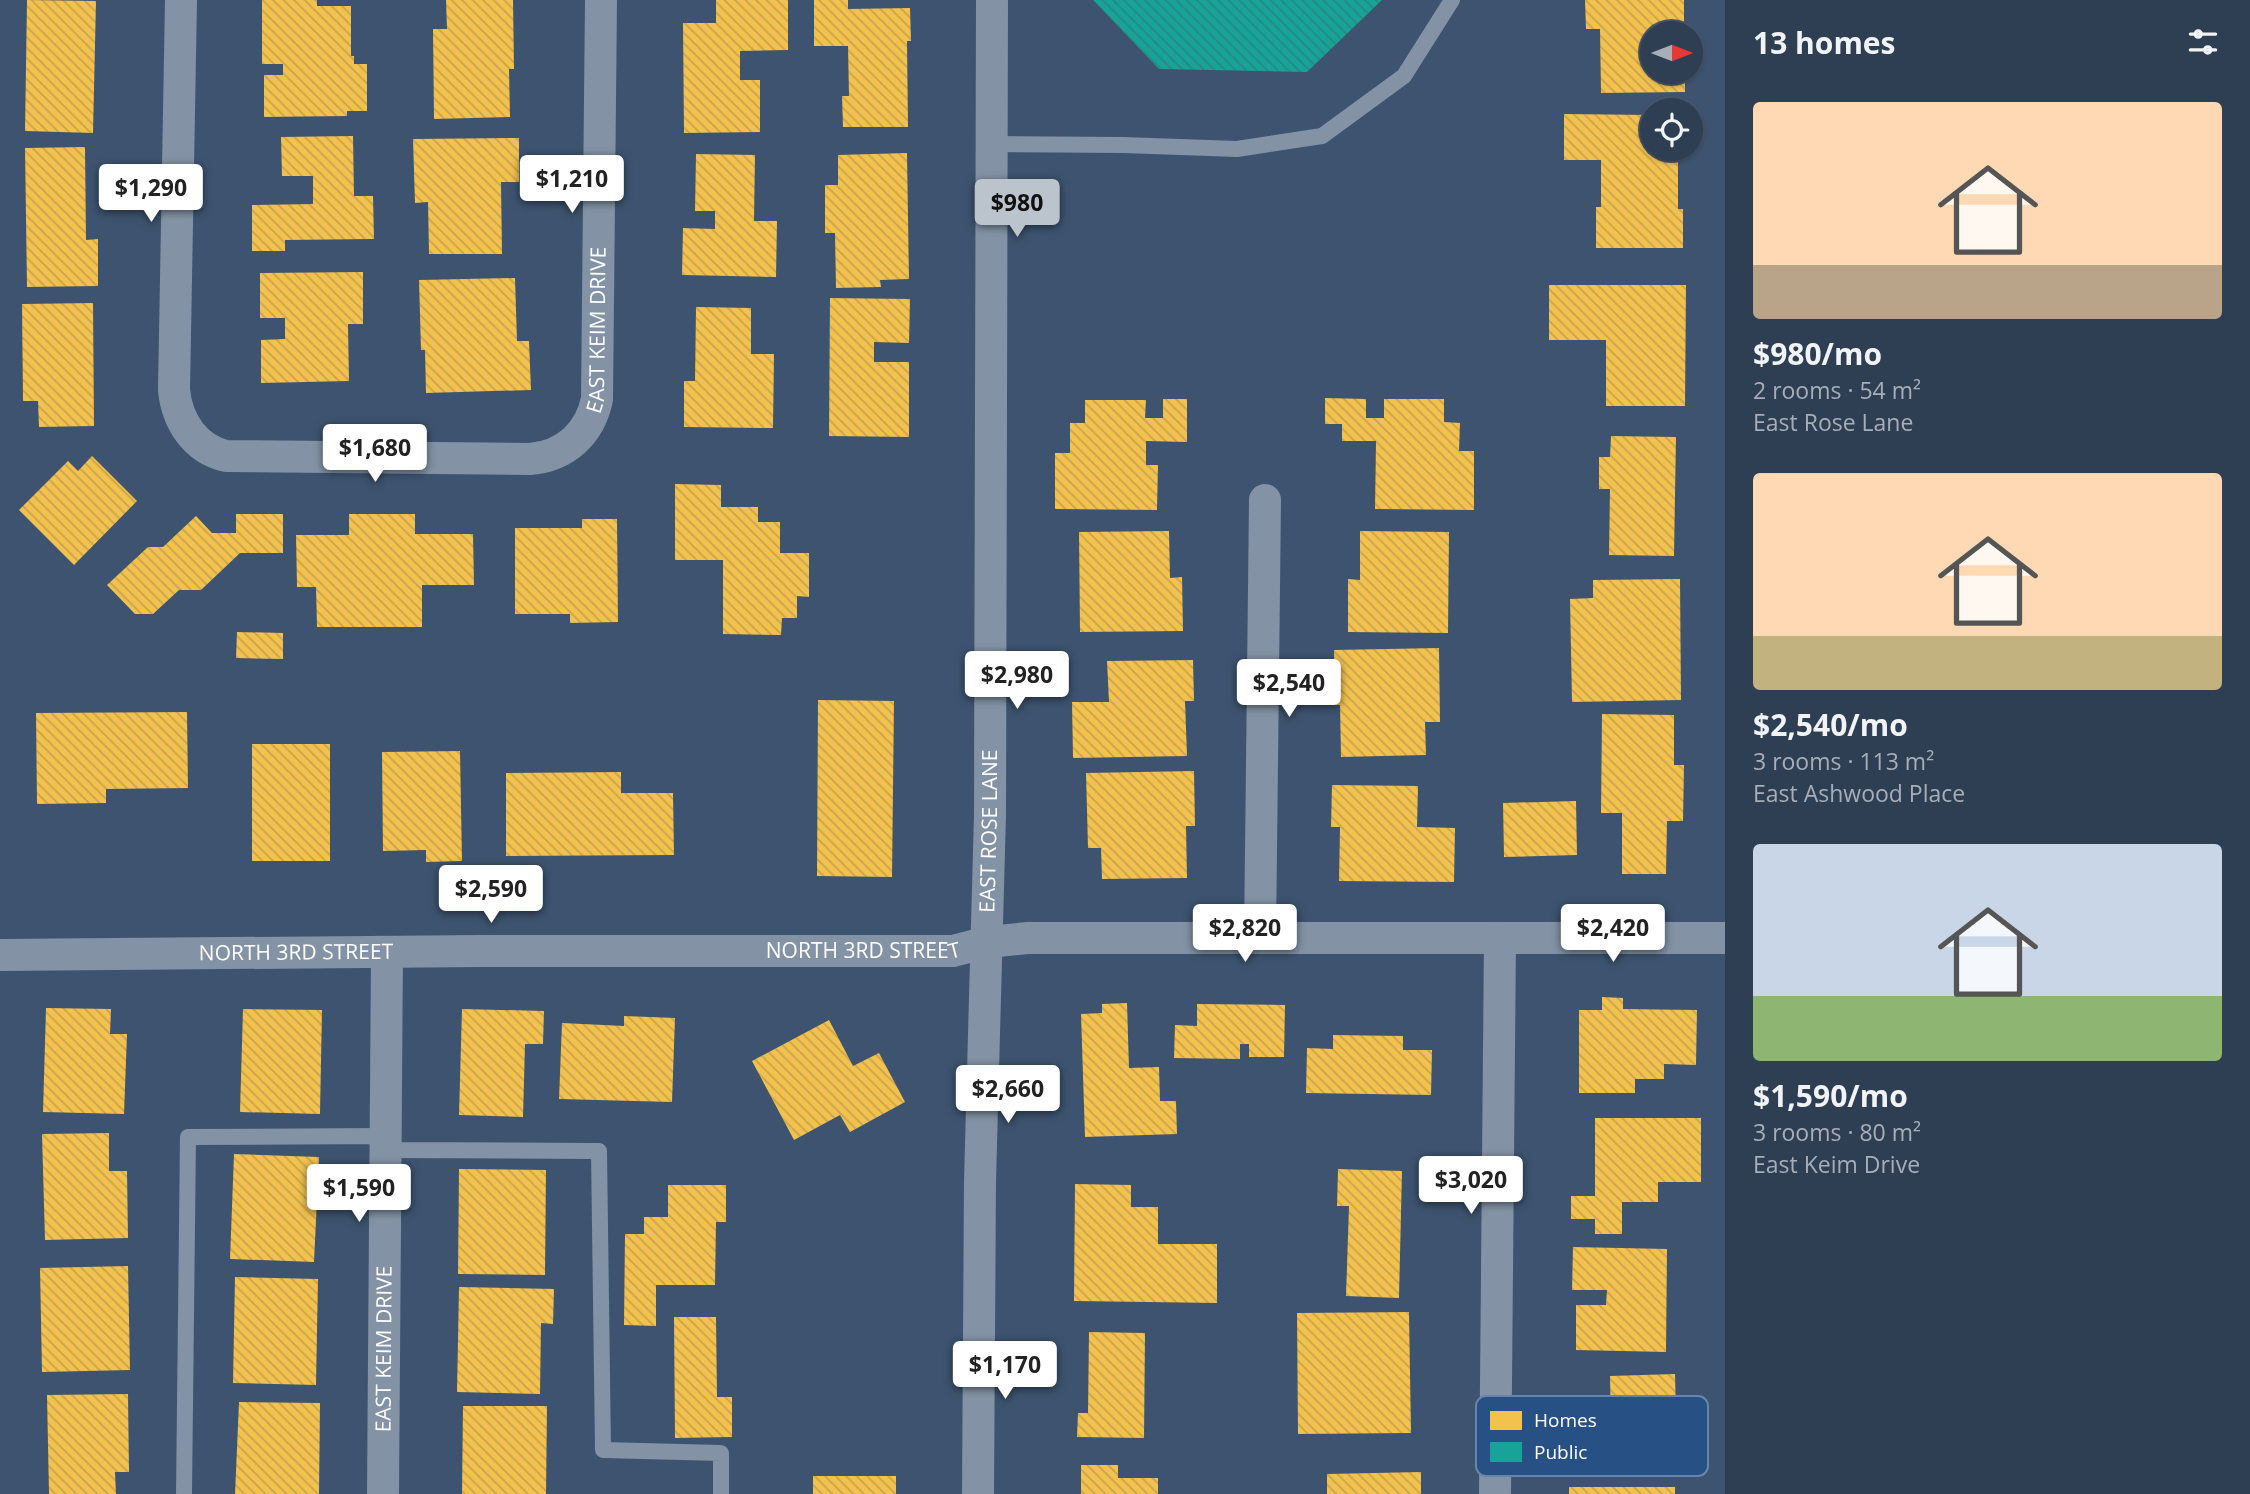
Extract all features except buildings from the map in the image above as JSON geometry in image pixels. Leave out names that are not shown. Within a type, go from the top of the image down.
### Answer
[{"type":"street","name":"EAST KEIM DRIVE","points":[[181,0],[174,390],[177,409],[188,430],[203,445],[226,456],[530,459],[554,454],[573,443],[590,420],[598,393],[601,0]]},
{"type":"street","name":"EAST ROSE LANE","points":[[978,1494],[980,1181],[988,942],[992,0]]},
{"type":"street","points":[[1260,937],[1265,500]]},
{"type":"street","name":"NORTH 3RD STREET","points":[[0,955],[953,951],[988,942],[1028,939],[1725,937]]},
{"type":"street","points":[[1496,1396],[1500,938]]},
{"type":"street","name":"EAST KEIM DRIVE","points":[[383,1494],[387,953]]},
{"type":"street","points":[[1495,1476],[1495,1494]]},
{"type":"lane","points":[[991,144],[1237,149],[1322,136],[1404,76],[1452,0]]},
{"type":"lane","points":[[184,1494],[188,1137],[599,1151],[604,1450],[721,1453],[721,1494]]}]
